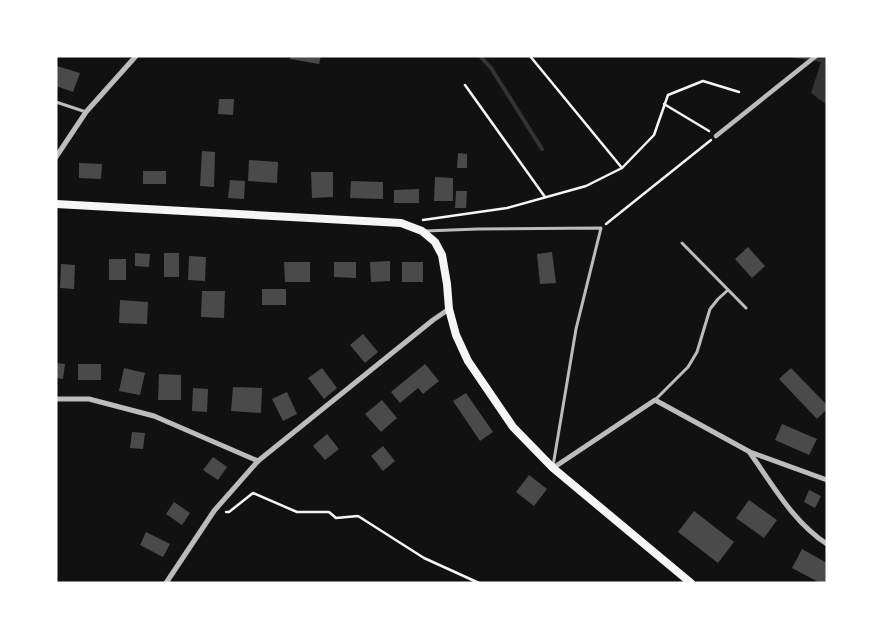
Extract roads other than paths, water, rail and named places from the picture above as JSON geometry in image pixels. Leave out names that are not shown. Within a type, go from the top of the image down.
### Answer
[{"type":"main road","points":[[56,204],[401,223],[422,231],[434,242],[442,255],[448,309],[456,335],[468,361],[514,427],[553,468],[691,583]]},
{"type":"street","points":[[56,157],[86,112],[136,56]]},
{"type":"street","points":[[716,136],[816,56]]},
{"type":"street","points":[[166,583],[214,511],[258,461],[448,309]]},
{"type":"street","points":[[56,399],[89,399],[154,416],[258,461]]},
{"type":"street","points":[[553,468],[655,400],[750,452],[827,480]]},
{"type":"street","points":[[750,452],[795,516],[820,540],[827,544]]},
{"type":"lane","points":[[56,102],[86,112]]},
{"type":"lane","points":[[422,231],[601,228],[576,329],[553,468]]},
{"type":"lane","points":[[682,243],[746,308]]},
{"type":"lane","points":[[655,400],[688,367],[697,352],[710,309],[728,290]]},
{"type":"waterway","points":[[480,56],[491,68],[542,149]]}]
